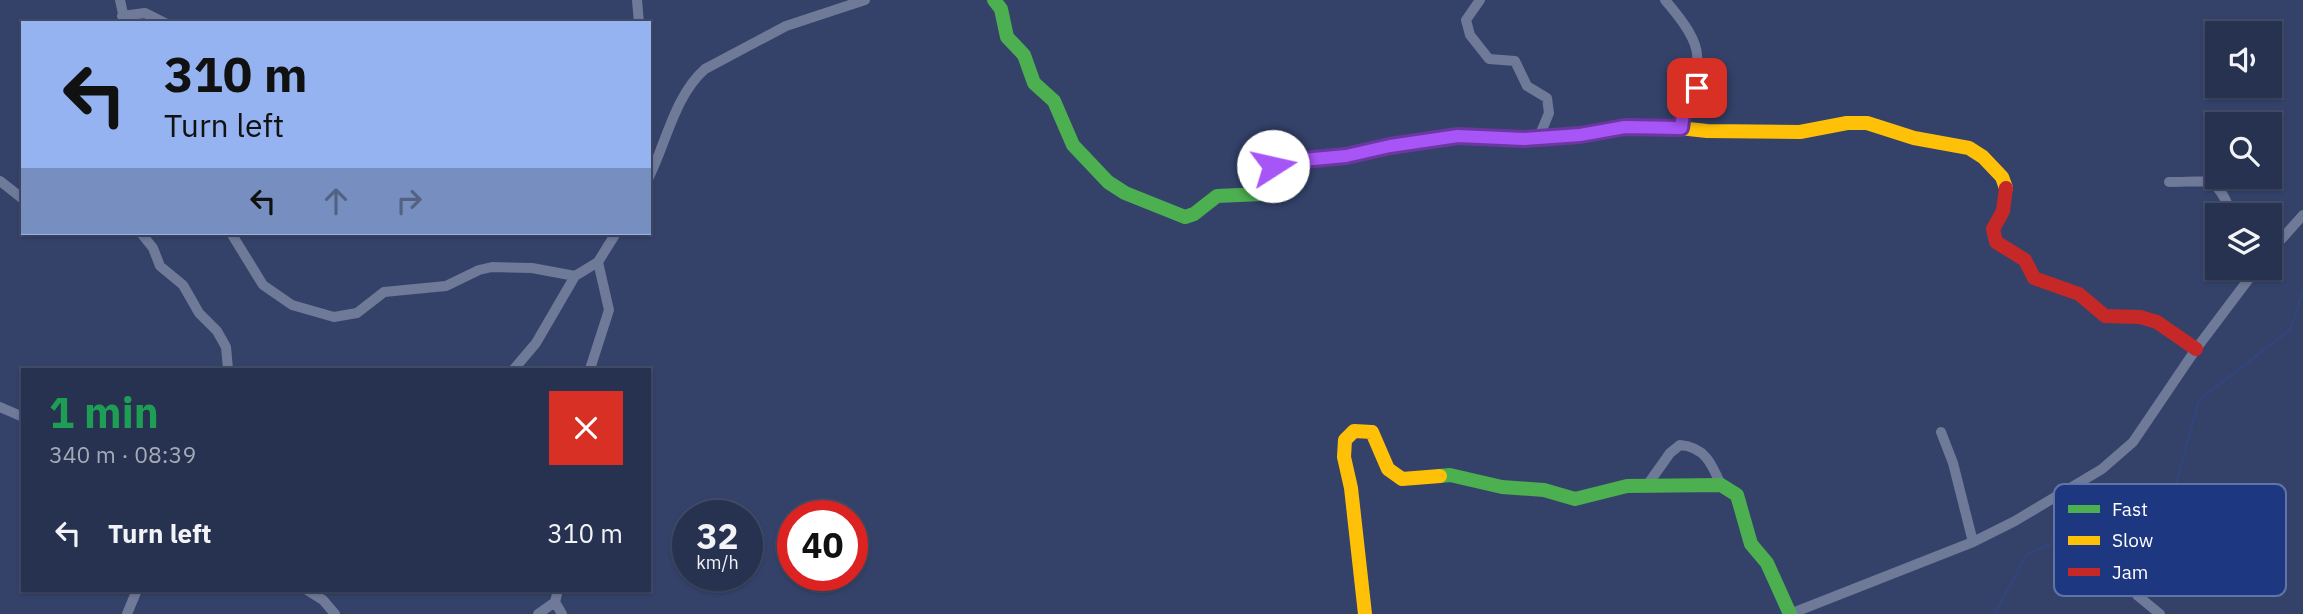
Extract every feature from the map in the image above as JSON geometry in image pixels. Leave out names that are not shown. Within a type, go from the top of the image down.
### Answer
[{"type":"street","points":[[120,0],[124,19],[145,13],[161,21]]},
{"type":"street","points":[[637,0],[639,21]]},
{"type":"street","points":[[651,171],[687,91],[705,69],[786,26],[865,0]]},
{"type":"street","points":[[994,0],[1001,9],[1007,37],[1024,55],[1034,83],[1054,101],[1073,145],[1108,182],[1125,193],[1185,217],[1194,215],[1211,198],[1217,196],[1262,194],[1266,187],[1267,171],[1279,163],[1346,156],[1390,146],[1458,136],[1580,135],[1625,127],[1800,132],[1857,122],[1881,126],[1914,138],[1969,148],[1992,165],[2002,177],[2006,189],[2003,211],[1993,229],[1996,243],[2025,260],[2034,278],[2080,295],[2105,316],[2140,317],[2157,322],[2196,349]]},
{"type":"street","points":[[1480,0],[1466,20],[1470,35],[1489,59],[1509,59],[1518,64],[1527,86],[1547,98],[1549,113],[1539,137]]},
{"type":"street","points":[[1665,0],[1688,29],[1696,58],[1696,65],[1690,74],[1698,92],[1684,107],[1681,128]]},
{"type":"street","points":[[0,181],[21,197]]},
{"type":"street","points":[[2169,183],[2213,184],[2224,193],[2228,203]]},
{"type":"street","points":[[2282,233],[2303,215]]},
{"type":"street","points":[[143,235],[153,248],[160,266],[183,285],[200,313],[217,331],[226,347],[229,368]]},
{"type":"street","points":[[232,235],[263,285],[292,305],[334,317],[357,313],[384,292],[446,286],[479,270],[492,267],[532,268],[575,276]]},
{"type":"street","points":[[515,368],[536,342],[575,276],[598,262],[615,235]]},
{"type":"street","points":[[590,368],[609,310],[598,262]]},
{"type":"street","points":[[2076,484],[2102,469],[2133,442],[2196,349],[2248,280]]},
{"type":"street","points":[[0,407],[21,416]]},
{"type":"street","points":[[1365,614],[1357,574],[1352,491],[1343,449],[1349,434],[1356,429],[1373,432],[1388,469],[1402,479],[1450,475],[1502,487],[1544,490],[1575,499],[1618,487],[1721,485]]},
{"type":"street","points":[[1941,432],[1953,463],[1973,542]]},
{"type":"street","points":[[1648,485],[1670,453],[1680,444],[1706,455],[1721,485],[1737,495],[1751,544],[1767,563],[1790,614],[1973,542],[2054,497]]},
{"type":"street","points":[[127,614],[136,592]]},
{"type":"street","points":[[310,592],[323,600],[335,614]]},
{"type":"street","points":[[537,614],[555,602],[558,592]]},
{"type":"street","points":[[2140,596],[2160,614]]},
{"type":"street","points":[[555,602],[562,614]]},
{"type":"waterway","points":[[2176,484],[2199,400],[2291,329],[2303,291]]},
{"type":"waterway","points":[[1995,614],[2026,555],[2054,543]]},
{"type":"traffic: fast","points":[[994,0],[1001,9],[1007,37],[1024,55],[1034,83],[1054,101],[1073,145],[1108,182],[1125,193],[1185,217],[1194,214],[1217,196],[1262,194],[1266,187],[1267,171],[1273,166],[1462,136]]},
{"type":"traffic: fast","points":[[1440,476],[1450,475],[1502,487],[1544,490],[1575,499],[1627,486],[1721,485],[1737,495],[1751,544],[1767,563],[1790,614]]},
{"type":"traffic: slow","points":[[1462,136],[1524,139],[1574,136],[1625,126],[1661,126],[1707,131],[1800,132],[1847,123],[1867,123],[1914,138],[1969,148],[1983,157],[2002,177],[2006,188]]},
{"type":"traffic: slow","points":[[1365,614],[1351,488],[1344,457],[1345,440],[1354,431],[1372,432],[1388,469],[1402,479],[1440,476]]},
{"type":"traffic: jam","points":[[2006,188],[2003,211],[1993,229],[1996,242],[2025,260],[2034,278],[2079,294],[2105,316],[2140,317],[2157,322],[2196,349]]},
{"type":"route","points":[[1273,166],[1458,136],[1524,139],[1580,135],[1625,127],[1681,128],[1684,107],[1697,95],[1697,88]]}]
